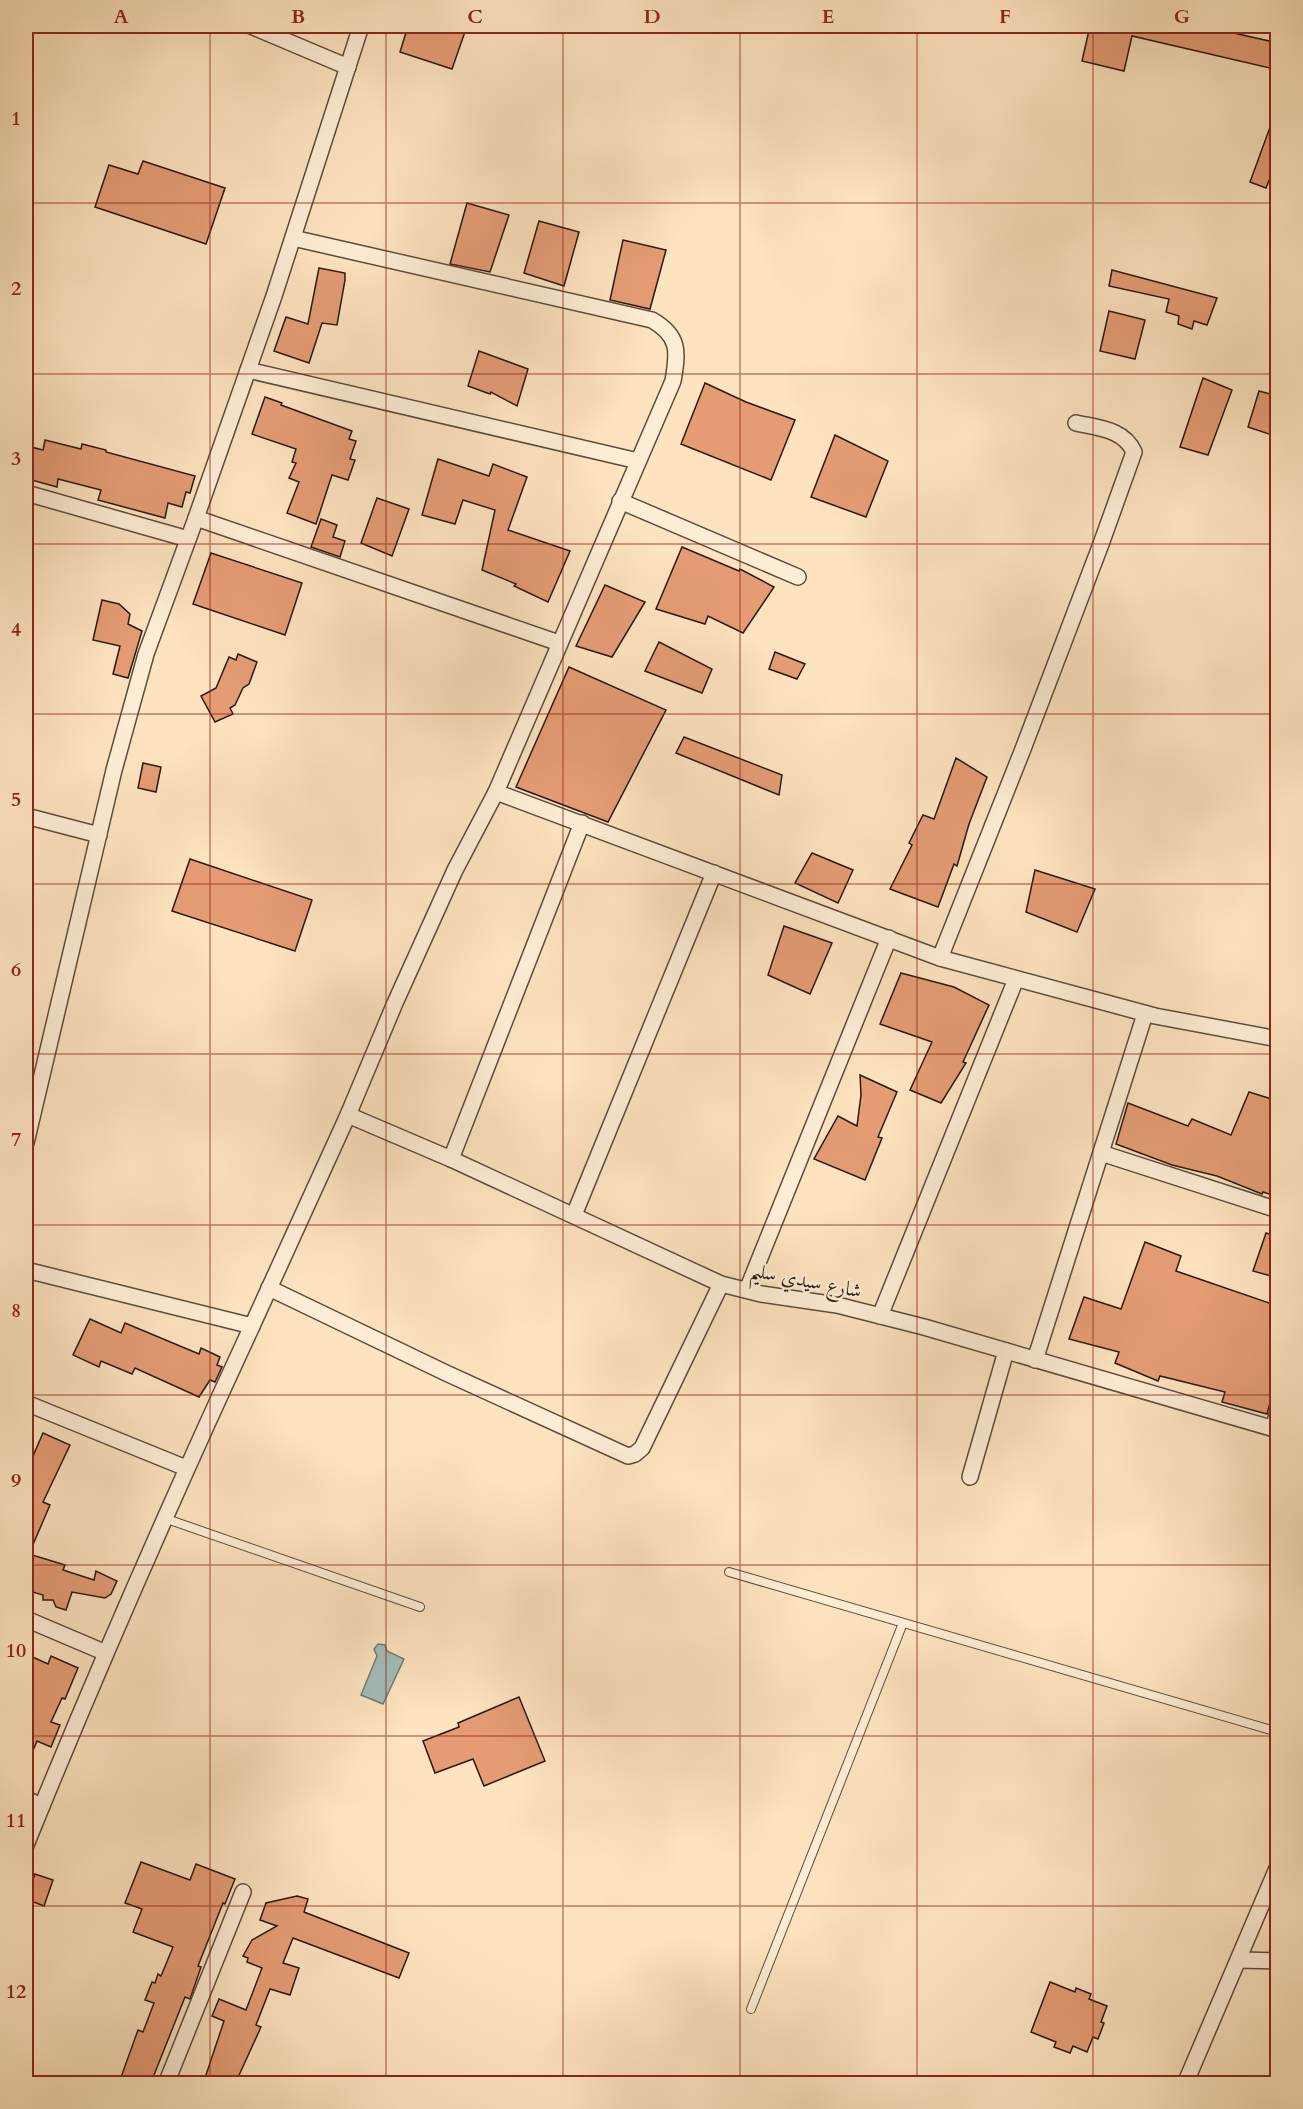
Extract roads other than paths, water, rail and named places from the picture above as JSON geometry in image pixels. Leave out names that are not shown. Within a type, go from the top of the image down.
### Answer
[{"type":"street","points":[[251,26],[348,67]]},
{"type":"street","points":[[26,1143],[114,770],[146,654],[248,370],[362,26]]},
{"type":"street","points":[[26,1845],[186,1468],[348,1115],[455,870],[496,792],[673,381],[677,358],[674,342],[667,328],[652,320],[293,238]]},
{"type":"street","points":[[248,370],[638,461]]},
{"type":"street","points":[[940,958],[1028,738],[1134,452],[1130,442],[1119,434],[1076,423]]},
{"type":"street","points":[[26,493],[188,539]]},
{"type":"street","points":[[620,501],[798,577]]},
{"type":"street","points":[[196,518],[559,643]]},
{"type":"street","points":[[496,792],[940,958],[1145,1014],[1278,1038]]},
{"type":"street","points":[[26,816],[99,835]]},
{"type":"street","points":[[451,1159],[582,823]]},
{"type":"street","points":[[574,1215],[714,873]]},
{"type":"street","points":[[747,1290],[888,938]]},
{"type":"street","points":[[880,1316],[1016,979]]},
{"type":"street","points":[[1035,1360],[1145,1014]]},
{"type":"street","name":"شارع سيدي سليم","points":[[348,1115],[451,1159],[721,1284],[797,1301],[837,1305],[880,1316],[1275,1429]]},
{"type":"street","points":[[1101,1153],[1278,1210]]},
{"type":"street","points":[[26,1270],[252,1326]]},
{"type":"street","points":[[269,1288],[456,1378],[628,1456],[642,1448],[721,1284]]},
{"type":"street","points":[[970,1477],[1006,1351]]},
{"type":"street","points":[[26,1403],[186,1468]]},
{"type":"street","points":[[1275,1429],[1278,1412]]},
{"type":"street","points":[[26,1619],[106,1653]]},
{"type":"street","points":[[26,1799],[42,1806]]},
{"type":"street","points":[[1185,2084],[1278,1866]]},
{"type":"street","points":[[166,2084],[243,1892]]},
{"type":"street","points":[[1239,1960],[1278,1961]]},
{"type":"lane","points":[[164,1518],[420,1606]]},
{"type":"lane","points":[[729,1572],[1278,1732]]},
{"type":"lane","points":[[751,2009],[903,1623]]},
{"type":"water","points":[[378,1644],[385,1645],[387,1651],[404,1659],[383,1704],[361,1695],[377,1656],[374,1649]]}]
